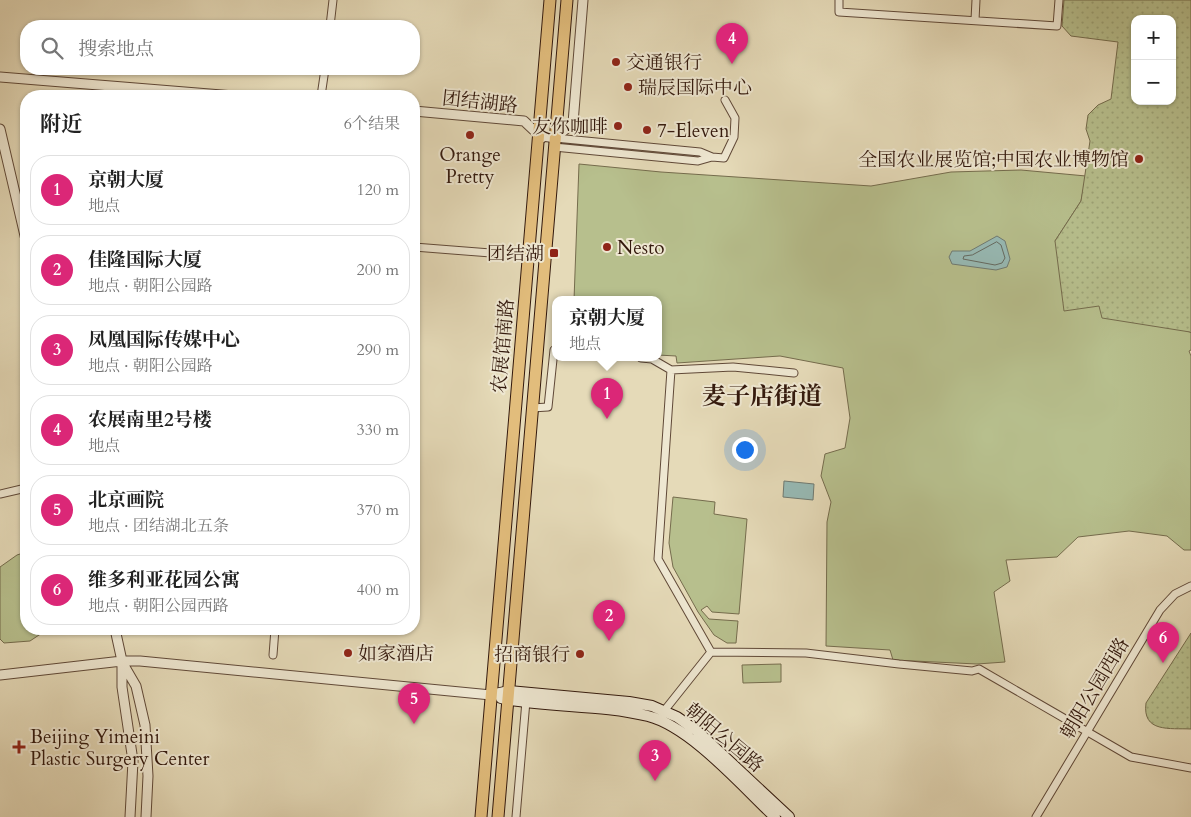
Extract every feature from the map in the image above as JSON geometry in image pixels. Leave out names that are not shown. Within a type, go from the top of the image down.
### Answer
[{"type":"main road","name":"农展馆南路","points":[[481,817],[550,0]]},
{"type":"main road","name":"农展馆南路","points":[[498,817],[567,0]]},
{"type":"main road","points":[[491,695],[508,695]]},
{"type":"main road","name":"朝阳公园路","points":[[508,695],[526,701],[650,716],[672,725],[692,740],[775,817]]},
{"type":"main road","name":"朝阳公园路","points":[[508,695],[629,702],[652,706],[664,711],[677,717],[697,731],[789,817]]},
{"type":"street","points":[[331,20],[333,0]]},
{"type":"street","points":[[554,142],[573,123],[583,0]]},
{"type":"street","points":[[839,0],[839,12],[1057,26],[1059,0]]},
{"type":"street","points":[[975,20],[976,0]]},
{"type":"street","points":[[322,90],[324,75]]},
{"type":"street","points":[[0,77],[160,90]]},
{"type":"street","points":[[554,142],[698,161],[712,157],[724,158],[734,138],[735,118],[725,100]]},
{"type":"street","name":"团结湖路","points":[[420,111],[524,120],[538,135],[554,142]]},
{"type":"street","points":[[0,129],[20,207]]},
{"type":"street","points":[[420,247],[528,256]]},
{"type":"street","points":[[532,408],[548,407],[553,361]]},
{"type":"street","points":[[655,361],[671,370],[733,366],[794,373]]},
{"type":"street","points":[[671,370],[658,559],[711,652]]},
{"type":"street","points":[[0,494],[20,489]]},
{"type":"street","name":"朝阳公园西路","points":[[1036,817],[1160,610],[1175,594],[1191,586]]},
{"type":"street","points":[[116,635],[122,661],[122,687],[133,761],[130,817]]},
{"type":"street","points":[[273,655],[275,635]]},
{"type":"street","points":[[711,652],[806,653],[972,671],[979,669],[1131,757],[1191,768]]},
{"type":"street","points":[[664,711],[711,652]]},
{"type":"street","points":[[0,674],[122,661],[491,695]]},
{"type":"street","points":[[122,661],[136,686],[145,725],[148,776],[146,817]]},
{"type":"street","points":[[516,817],[526,701]]},
{"type":"green space","name":"全国农业展览馆;中国农业博物馆","points":[[1064,0],[1191,0],[1191,333],[1102,318],[1099,306],[1064,311],[1055,241],[1081,201],[1090,141],[1086,129],[1088,115],[1098,105],[1111,99],[1118,42],[1071,36],[1062,26]]},
{"type":"green space","points":[[579,164],[661,172],[871,186],[951,172],[1021,170],[1086,176],[1081,201],[1055,241],[1100,306],[1191,333],[1191,350],[1189,351],[1191,356],[1191,550],[1184,550],[1167,536],[1129,531],[1078,537],[1057,557],[1006,560],[1010,581],[994,592],[1005,662],[977,664],[893,660],[890,650],[826,646],[827,522],[831,502],[821,476],[825,454],[845,448],[850,418],[843,368],[780,356],[677,363],[676,356],[662,355],[662,296],[574,296]]},
{"type":"green space","points":[[673,497],[715,502],[714,514],[747,519],[739,614],[712,612],[707,606],[701,610],[709,619],[738,621],[736,643],[727,643],[714,635],[698,612],[673,567],[669,543]]},
{"type":"green space","points":[[20,554],[20,635],[39,635],[30,641],[4,643],[0,639],[0,567]]},
{"type":"green space","points":[[1191,633],[1191,729],[1159,727],[1148,720],[1146,703]]},
{"type":"green space","points":[[781,664],[781,682],[743,683],[742,665]]},
{"type":"water","points":[[997,236],[1005,241],[1010,259],[1007,267],[996,270],[952,264],[949,257],[952,251],[970,251]]},
{"type":"water","points":[[784,481],[814,484],[813,500],[783,497]]},
{"type":"place","name":"交通银行","points":[[616,62]]},
{"type":"place","name":"农展南里2号楼","points":[[732,64]]},
{"type":"place","name":"瑞辰国际中心","points":[[628,87]]},
{"type":"place","name":"友你咖啡","points":[[618,126]]},
{"type":"place","name":"7-Eleven","points":[[647,130]]},
{"type":"place","name":"Orange Pretty","points":[[470,135]]},
{"type":"place","name":"全国农业展览馆;中国农业博物馆","points":[[1139,159]]},
{"type":"place","name":"Nesto","points":[[607,247]]},
{"type":"place","name":"团结湖","points":[[554,253]]},
{"type":"place","name":"京朝大厦","points":[[607,419]]},
{"type":"place","name":"佳隆国际大厦","points":[[609,641]]},
{"type":"place","name":"如家酒店","points":[[348,653]]},
{"type":"place","name":"招商银行","points":[[580,654]]},
{"type":"place","name":"维多利亚花园公寓","points":[[1163,663]]},
{"type":"place","name":"北京画院","points":[[414,724]]},
{"type":"place","name":"Beijing Yimeini Plastic Surgery Center","points":[[19,747]]},
{"type":"place","name":"凤凰国际传媒中心","points":[[655,781]]},
{"type":"district","name":"麦子店街道","points":[[762,396]]}]
